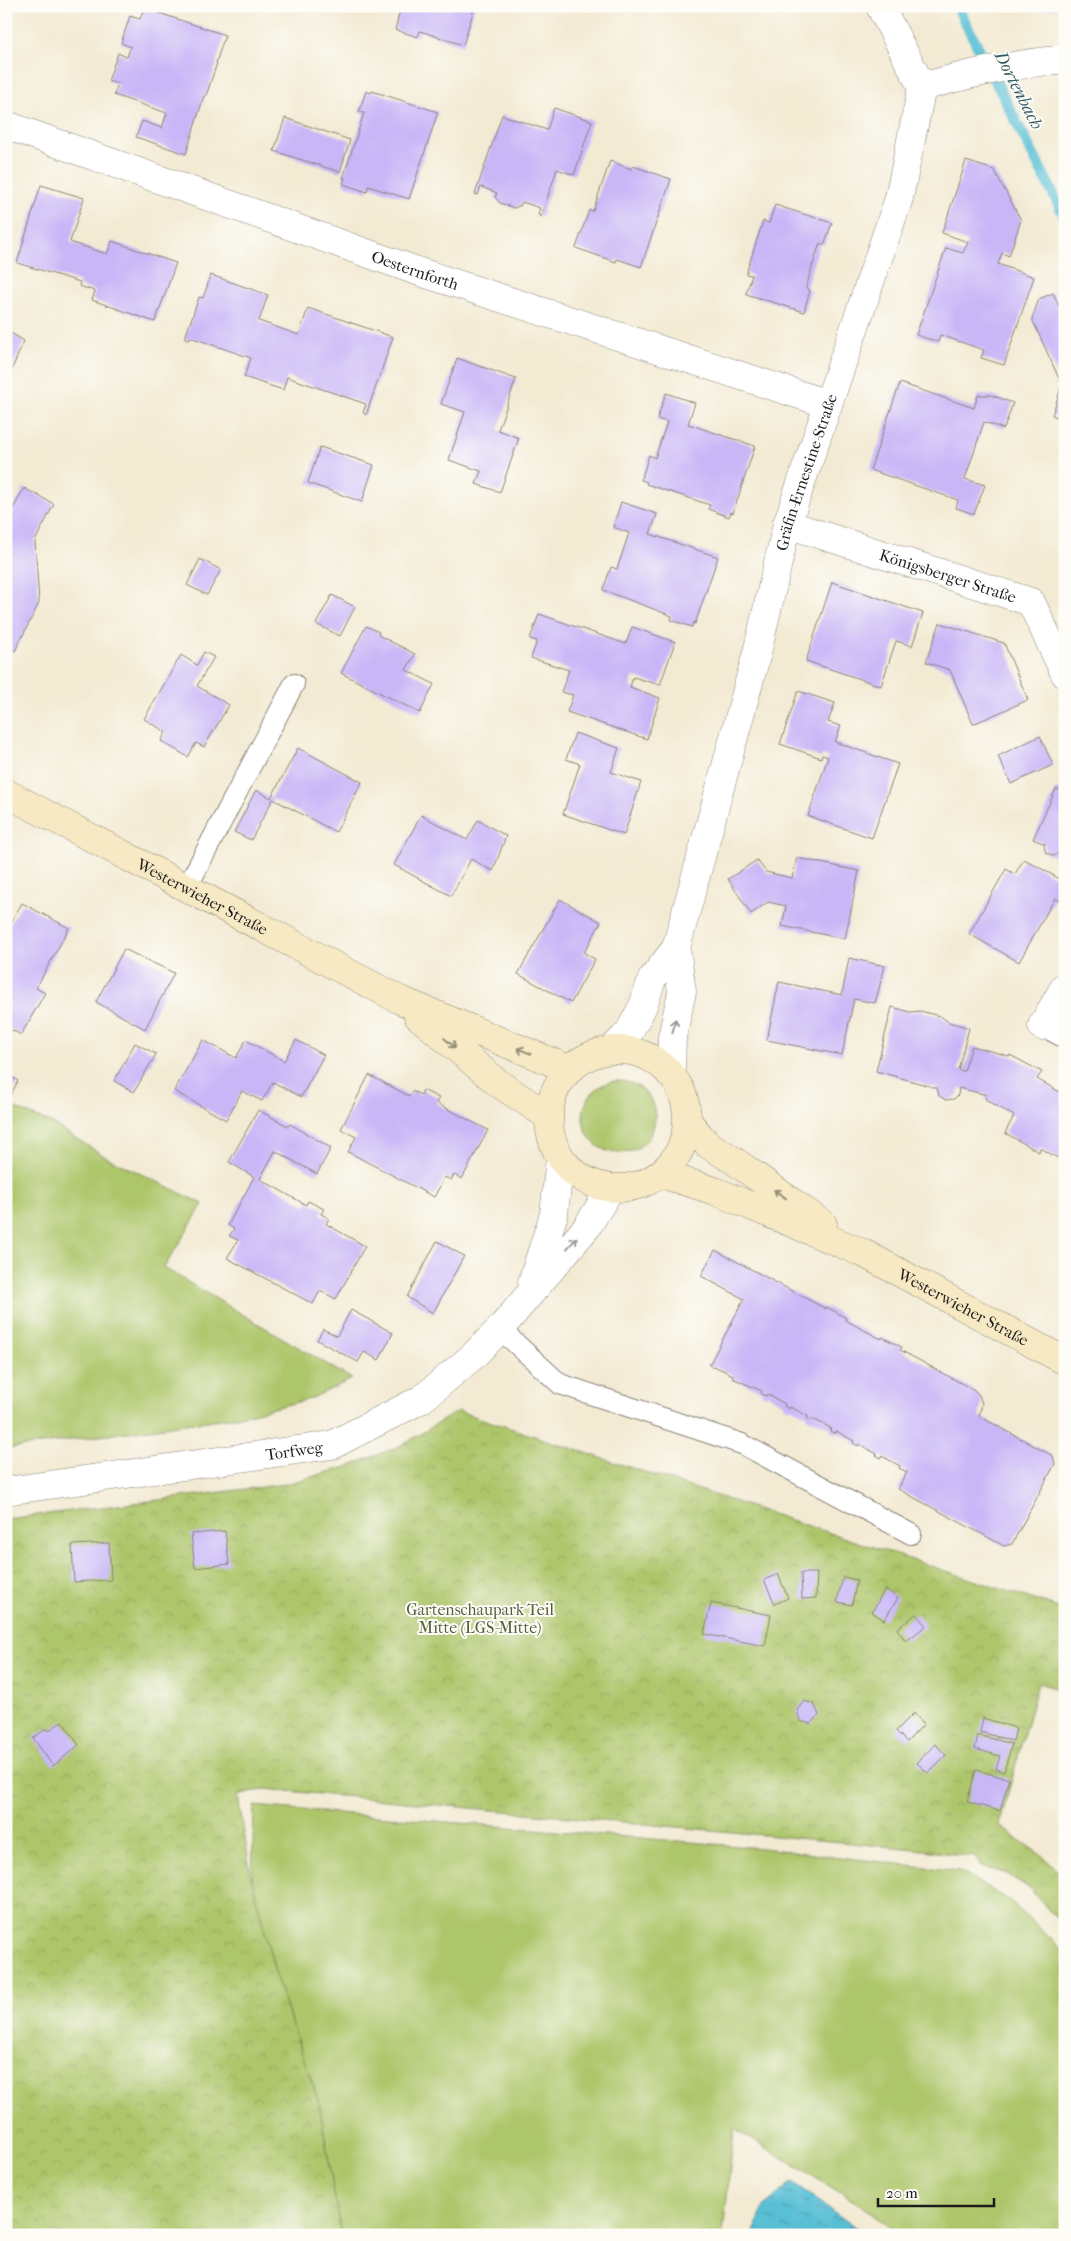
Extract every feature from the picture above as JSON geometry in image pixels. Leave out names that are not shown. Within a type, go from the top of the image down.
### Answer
[{"type":"main road","name":"Westerwieher Straße","points":[[6,793],[400,1000],[569,1069]]},
{"type":"main road","name":"Westerwieher Straße","points":[[400,1000],[498,1083],[548,1116]]},
{"type":"main road","points":[[613,1049],[645,1054],[663,1065],[678,1081],[686,1102],[689,1123],[682,1149],[672,1164],[661,1174],[633,1187],[610,1188],[589,1182],[569,1168],[560,1158],[552,1138],[548,1116],[556,1087],[569,1069],[591,1054],[613,1049]]},
{"type":"main road","name":"Westerwieher Straße","points":[[689,1123],[707,1144],[733,1160],[862,1253]]},
{"type":"main road","name":"Westerwieher Straße","points":[[661,1174],[715,1191],[862,1253],[1065,1361]]},
{"type":"street","points":[[880,6],[922,87],[963,75],[1015,64],[1065,59]]},
{"type":"street","name":"Gräfin-Ernestine-Straße","points":[[613,1049],[630,1032],[643,1006],[652,979],[676,948],[757,653],[788,524],[899,198],[922,87]]},
{"type":"street","name":"Oesternforth","points":[[6,125],[417,271],[828,404]]},
{"type":"street","name":"Königsberger Straße","points":[[788,524],[1032,602],[1065,674]]},
{"type":"street","name":"Gräfin-Ernestine-Straße","points":[[671,1075],[672,1037],[682,992],[676,948]]},
{"type":"street","points":[[1054,1032],[1065,986]]},
{"type":"street","name":"Torfweg","points":[[529,1293],[554,1214],[560,1158]]},
{"type":"street","name":"Torfweg","points":[[6,1491],[332,1445],[422,1399],[472,1357],[500,1328],[587,1227],[610,1188]]},
{"type":"lane","points":[[186,889],[294,684]]},
{"type":"lane","points":[[500,1328],[560,1384],[742,1444],[911,1534]]},
{"type":"green space","points":[[619,1081],[639,1087],[649,1097],[655,1117],[649,1137],[639,1147],[619,1153],[599,1147],[589,1137],[583,1117],[589,1097],[599,1087]]},
{"type":"green space","points":[[12,1107],[53,1124],[106,1157],[203,1204],[164,1268],[352,1379],[310,1399],[236,1417],[6,1449],[6,1118]]},
{"type":"green space","name":"Gartenschaupark Teil Mitte (LGS-Mitte)","points":[[458,1411],[1065,1610],[1065,1691],[1038,1683],[999,1826],[1044,1857],[1065,1878],[1065,1924],[1054,1916],[1029,1888],[1007,1874],[981,1866],[975,1857],[915,1849],[265,1789],[238,1796],[252,1881],[277,1980],[319,2103],[341,2235],[6,2235],[6,1519],[286,1484],[350,1466],[402,1445]]},
{"type":"green space","points":[[254,1806],[762,1848],[959,1871],[1009,1900],[1065,1952],[1065,2235],[899,2235],[859,2204],[734,2129],[723,2235],[341,2235],[319,2103],[277,1980],[252,1881]]},
{"type":"water","points":[[792,2182],[866,2235],[753,2235],[764,2206]]},
{"type":"building","points":[[401,6],[475,6],[463,45],[420,31],[418,37],[395,30]]},
{"type":"building","points":[[1038,6],[1060,6],[1060,8],[1039,9]]},
{"type":"building","points":[[1061,6],[1065,6],[1065,31],[1063,31]]},
{"type":"building","points":[[144,8],[225,35],[186,154],[136,137],[142,121],[162,128],[167,113],[114,95],[118,84],[108,81],[118,53],[127,57],[131,47],[121,43],[130,16],[140,19]]},
{"type":"building","points":[[366,91],[371,93],[372,91],[438,112],[409,199],[368,186],[367,192],[343,184],[345,178],[343,178],[364,113],[359,112]]},
{"type":"building","points":[[554,108],[592,121],[574,175],[557,169],[541,217],[538,215],[540,208],[522,202],[521,205],[514,208],[500,203],[495,197],[497,193],[481,187],[478,195],[475,194],[502,115],[547,130]]},
{"type":"building","points":[[285,118],[350,140],[340,172],[274,151]]},
{"type":"building","points":[[610,161],[631,169],[633,166],[671,179],[641,267],[617,259],[616,262],[576,248],[589,210],[593,211]]},
{"type":"building","points":[[966,161],[994,170],[1021,220],[1009,256],[1002,253],[998,264],[1034,277],[1004,365],[981,358],[984,350],[940,335],[938,342],[916,335],[946,248],[963,253],[968,242],[942,233]]},
{"type":"building","points":[[41,185],[84,198],[70,242],[107,254],[112,241],[176,263],[155,322],[92,300],[95,291],[79,286],[80,282],[17,263]]},
{"type":"building","points":[[775,205],[832,223],[824,245],[820,243],[813,264],[806,288],[810,290],[804,312],[746,294],[752,275],[746,274],[763,221],[769,223]]},
{"type":"building","points":[[211,275],[268,295],[259,321],[299,335],[308,308],[393,337],[366,415],[363,413],[366,404],[287,377],[283,390],[244,377],[251,358],[190,337],[189,340],[185,338],[199,297],[203,298]]},
{"type":"building","points":[[1053,293],[1065,318],[1065,420],[1052,415],[1062,385],[1032,319],[1039,299]]},
{"type":"building","points":[[6,330],[24,341],[8,378],[6,377]]},
{"type":"building","points":[[457,358],[516,379],[498,430],[519,438],[500,492],[476,484],[481,471],[449,460],[465,412],[441,404]]},
{"type":"building","points":[[900,383],[974,408],[978,395],[991,395],[1013,403],[1004,429],[984,422],[965,479],[985,485],[974,514],[956,508],[958,500],[870,470]]},
{"type":"building","points":[[666,393],[695,403],[688,424],[755,446],[733,513],[731,512],[729,517],[708,509],[710,505],[646,484],[647,482],[641,480],[649,455],[655,458],[667,422],[657,419]]},
{"type":"building","points":[[320,447],[374,465],[362,502],[308,483]]},
{"type":"building","points":[[24,488],[54,504],[35,541],[39,603],[15,651],[6,647],[6,522]]},
{"type":"building","points":[[621,502],[657,514],[650,534],[718,557],[695,624],[694,622],[692,627],[671,620],[672,616],[603,590],[611,567],[617,569],[629,533],[613,527]]},
{"type":"building","points":[[200,559],[221,570],[207,595],[187,585]]},
{"type":"building","points":[[832,582],[923,613],[912,646],[896,641],[881,686],[806,661]]},
{"type":"building","points":[[332,595],[355,607],[340,636],[316,624]]},
{"type":"building","points":[[539,614],[626,644],[632,627],[675,642],[660,685],[633,677],[630,687],[660,698],[647,739],[567,712],[573,695],[561,692],[569,670],[531,658],[537,641],[530,639]]},
{"type":"building","points":[[940,623],[1004,643],[1028,700],[973,724],[950,670],[926,662]]},
{"type":"building","points":[[366,626],[379,632],[378,635],[415,654],[406,670],[434,684],[420,713],[341,673]]},
{"type":"building","points":[[204,652],[214,657],[197,686],[229,705],[204,747],[196,743],[188,757],[161,741],[166,732],[144,719],[181,655],[197,665]]},
{"type":"building","points":[[798,691],[835,703],[828,722],[841,726],[835,742],[898,764],[872,838],[808,816],[828,757],[822,755],[821,758],[780,744]]},
{"type":"building","points":[[575,733],[619,748],[611,772],[641,782],[624,835],[563,814],[580,764],[566,759]]},
{"type":"building","points":[[1040,736],[1053,765],[1011,784],[998,756]]},
{"type":"building","points":[[298,748],[362,782],[336,832],[273,799],[251,840],[234,832],[256,790],[271,798]]},
{"type":"building","points":[[1065,784],[1065,854],[1061,852],[1054,856],[1046,853],[1045,844],[1033,839],[1056,789],[1062,790]]},
{"type":"building","points":[[421,815],[467,840],[478,820],[506,836],[493,871],[471,859],[451,896],[394,865]]},
{"type":"building","points":[[797,858],[859,871],[845,939],[782,926],[786,906],[768,902],[751,914],[728,879],[757,860],[766,872],[792,878]]},
{"type":"building","points":[[1024,859],[1065,882],[1065,893],[1060,901],[1055,898],[1019,962],[969,934],[1006,869],[1015,874]]},
{"type":"building","points":[[560,899],[601,922],[584,953],[595,959],[571,1003],[518,974]]},
{"type":"building","points":[[22,903],[69,928],[36,988],[45,993],[21,1035],[6,1027],[6,931]]},
{"type":"building","points":[[124,949],[174,973],[145,1029],[96,1002]]},
{"type":"building","points":[[849,958],[885,966],[875,1003],[854,999],[842,1055],[767,1040],[779,982],[842,995]]},
{"type":"building","points":[[892,1007],[910,1012],[920,1011],[940,1016],[949,1022],[969,1028],[958,1070],[964,1071],[972,1046],[1010,1055],[1042,1072],[1037,1079],[1065,1095],[1065,1162],[1040,1148],[1039,1152],[1005,1133],[1014,1116],[985,1099],[987,1095],[959,1088],[958,1095],[954,1099],[946,1100],[939,1096],[937,1088],[876,1071]]},
{"type":"building","points":[[203,1040],[236,1058],[246,1040],[284,1061],[296,1040],[324,1055],[301,1097],[273,1082],[262,1101],[242,1091],[226,1120],[174,1091]]},
{"type":"building","points":[[135,1043],[156,1054],[134,1092],[114,1081]]},
{"type":"building","points":[[6,1074],[18,1081],[6,1103]]},
{"type":"building","points":[[369,1075],[409,1096],[412,1091],[421,1095],[423,1090],[439,1098],[436,1103],[488,1130],[462,1179],[454,1175],[451,1180],[445,1177],[434,1197],[348,1152],[356,1137],[341,1129]]},
{"type":"building","points":[[258,1110],[288,1126],[290,1124],[331,1148],[317,1174],[275,1151],[260,1179],[306,1205],[308,1201],[324,1209],[321,1214],[329,1218],[326,1224],[365,1246],[336,1299],[320,1291],[313,1304],[227,1258],[238,1240],[229,1236],[234,1229],[228,1225],[254,1177],[229,1162]]},
{"type":"building","points":[[437,1241],[464,1256],[433,1313],[407,1297]]},
{"type":"building","points":[[715,1250],[826,1309],[827,1307],[846,1318],[845,1320],[881,1339],[882,1337],[902,1347],[900,1350],[974,1390],[979,1395],[982,1404],[979,1416],[1053,1456],[1055,1464],[1012,1544],[1004,1546],[898,1489],[907,1472],[899,1468],[900,1466],[882,1456],[881,1458],[859,1444],[858,1446],[853,1443],[854,1441],[836,1431],[835,1434],[830,1431],[831,1428],[813,1419],[812,1421],[807,1418],[808,1416],[790,1407],[789,1409],[784,1406],[785,1404],[767,1394],[766,1396],[761,1394],[762,1391],[732,1378],[733,1375],[709,1365],[744,1299],[701,1276]]},
{"type":"building","points":[[351,1310],[393,1333],[379,1360],[364,1352],[358,1362],[317,1340],[323,1329],[337,1336]]},
{"type":"building","points":[[225,1531],[229,1564],[195,1568],[191,1534]]},
{"type":"building","points":[[109,1543],[111,1580],[74,1582],[72,1545]]},
{"type":"building","points":[[801,1573],[817,1573],[816,1598],[802,1599]]},
{"type":"building","points":[[778,1574],[788,1598],[775,1604],[764,1580]]},
{"type":"building","points":[[843,1577],[857,1580],[852,1605],[837,1602]]},
{"type":"building","points":[[885,1589],[898,1598],[884,1620],[872,1612]]},
{"type":"building","points":[[711,1603],[771,1615],[765,1646],[704,1634]]},
{"type":"building","points":[[916,1614],[926,1626],[906,1641],[897,1629]]},
{"type":"building","points":[[804,1701],[814,1704],[819,1715],[811,1724],[800,1721],[797,1710]]},
{"type":"building","points":[[914,1713],[924,1724],[907,1742],[896,1731]]},
{"type":"building","points":[[983,1718],[1016,1728],[1013,1741],[980,1732]]},
{"type":"building","points":[[62,1721],[79,1745],[53,1766],[33,1738],[47,1728],[49,1731]]},
{"type":"building","points":[[978,1735],[1012,1744],[1004,1772],[996,1769],[1000,1756],[975,1749]]},
{"type":"building","points":[[935,1744],[946,1755],[928,1773],[917,1763]]},
{"type":"building","points":[[976,1770],[1009,1779],[1000,1811],[967,1802]]},
{"type":"waterway","name":"Dortenbach","points":[[957,6],[1065,217]]}]
